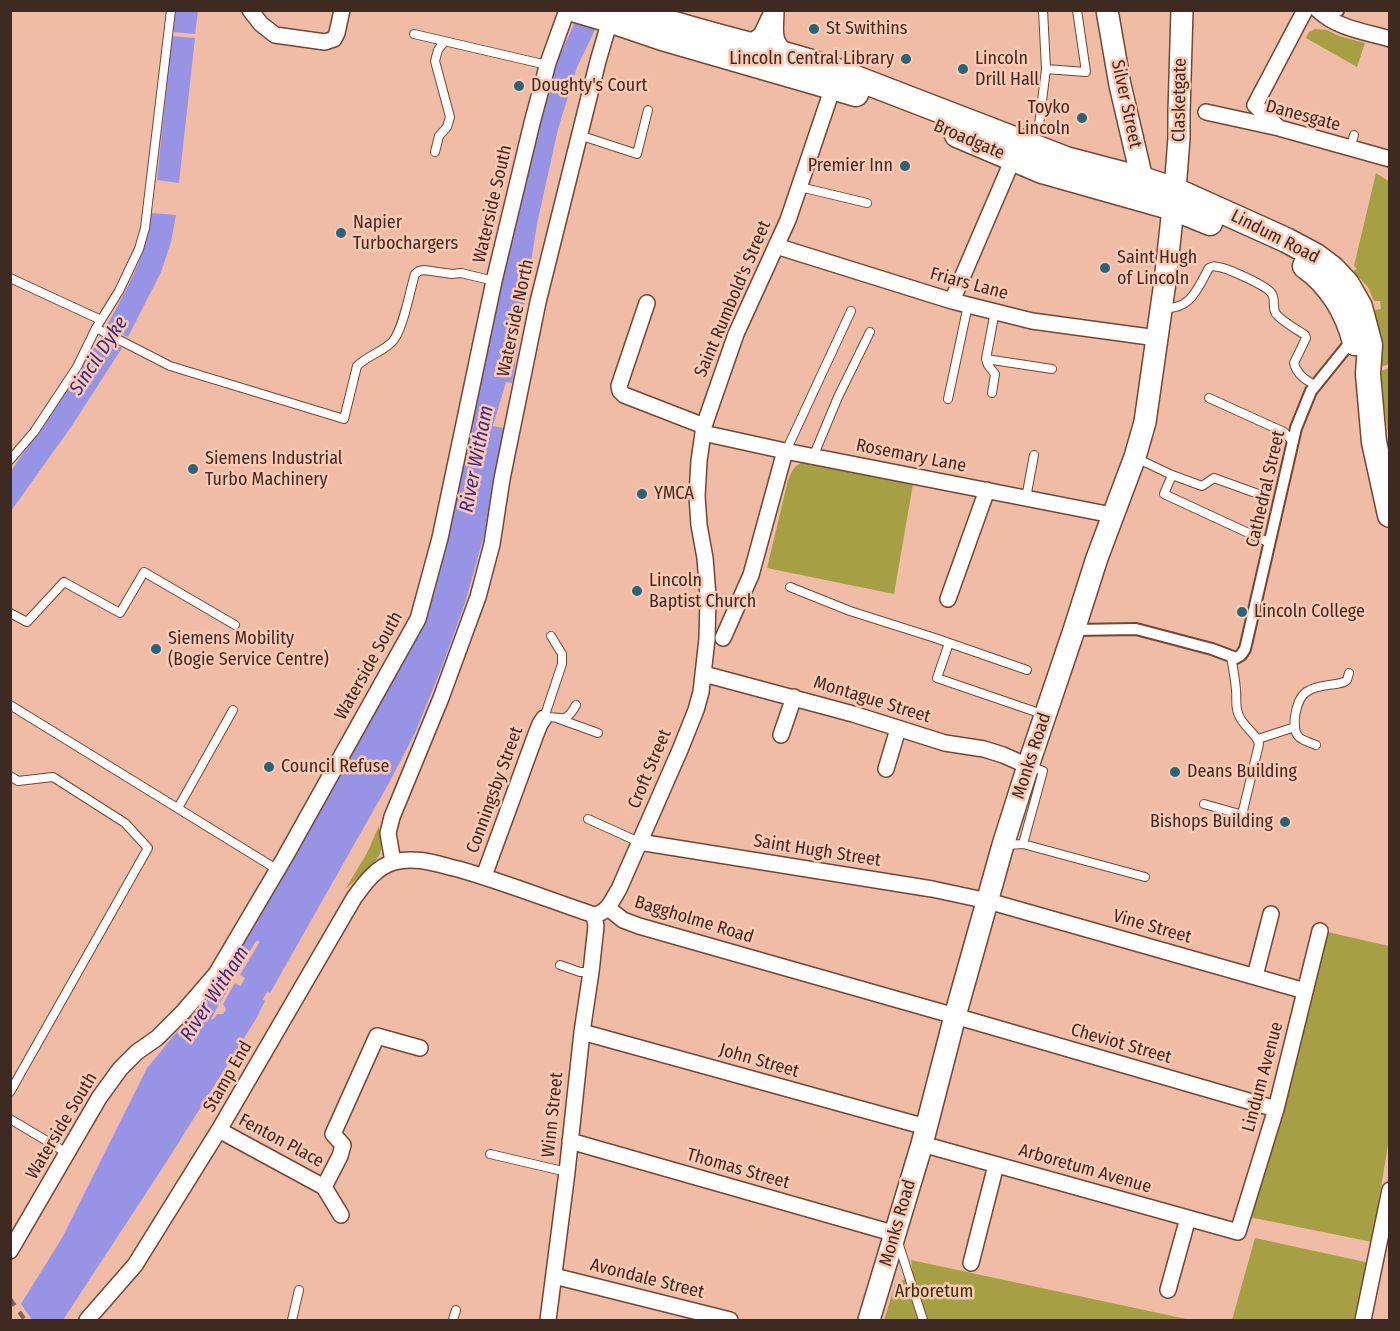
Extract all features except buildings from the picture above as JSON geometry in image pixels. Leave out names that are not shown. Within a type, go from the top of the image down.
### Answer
[{"type":"main road","name":"Silver Street","points":[[1107,10],[1141,189]]},
{"type":"main road","name":"Clasketgate","points":[[1174,199],[1179,138],[1182,10]]},
{"type":"main road","points":[[574,11],[670,19],[768,54]]},
{"type":"main road","points":[[624,14],[662,38],[768,54]]},
{"type":"main road","name":"Broadgate","points":[[768,54],[832,87],[866,97],[1042,171],[1141,189]]},
{"type":"main road","name":"Broadgate","points":[[768,54],[827,68],[1141,189],[1174,199]]},
{"type":"main road","name":"Monks Road","points":[[869,1320],[924,1136],[988,901],[1013,844],[1028,766],[1097,558],[1135,457],[1145,422],[1162,308],[1174,199]]},
{"type":"main road","name":"Lindum Road","points":[[1174,199],[1293,258],[1313,272],[1340,304],[1349,322],[1356,350],[1368,374]]},
{"type":"main road","name":"Lindum Road","points":[[1174,199],[1286,240],[1316,256],[1332,268],[1347,284],[1360,307],[1370,345],[1368,374],[1374,442],[1389,515]]},
{"type":"street","points":[[250,10],[261,24],[275,35],[325,42],[334,39],[337,33],[340,11]]},
{"type":"street","points":[[774,10],[776,40],[779,47],[768,54],[760,35],[774,10]]},
{"type":"street","points":[[1279,128],[1256,105],[1305,10]]},
{"type":"street","points":[[1318,10],[1345,27],[1389,39]]},
{"type":"street","name":"Waterside South","points":[[10,1251],[99,1098],[120,1069],[137,1052],[157,1038],[216,974],[278,870],[418,619],[440,538],[494,281],[532,123],[548,65],[574,11]]},
{"type":"street","name":"Waterside North","points":[[393,862],[388,833],[392,817],[441,698],[478,597],[492,544],[538,302],[579,135],[598,61],[624,14]]},
{"type":"street","name":"Saint Rumbold's Street","points":[[707,639],[708,597],[705,558],[699,525],[698,496],[699,461],[704,429],[736,334],[788,220],[832,87]]},
{"type":"street","name":"Danesgate","points":[[1206,112],[1352,142],[1389,159]]},
{"type":"street","points":[[952,301],[1013,159]]},
{"type":"street","name":"Friars Lane","points":[[776,246],[952,301],[1032,321],[1157,338]]},
{"type":"street","name":"Rosemary Lane","points":[[647,303],[619,386],[624,395],[704,429],[785,451],[1112,515]]},
{"type":"street","name":"Cathedral Street","points":[[1234,657],[1241,655],[1245,649],[1300,419],[1311,391],[1354,338]]},
{"type":"street","points":[[723,638],[751,575],[785,451]]},
{"type":"street","points":[[948,599],[987,490]]},
{"type":"street","points":[[1074,630],[1136,629],[1234,657]]},
{"type":"street","name":"Croft Street","points":[[601,911],[619,889],[692,720],[701,692],[707,639]]},
{"type":"street","name":"Montague Street","points":[[704,674],[794,697],[945,743],[984,749],[1028,766]]},
{"type":"street","points":[[782,735],[794,697]]},
{"type":"street","name":"Conningsby Street","points":[[484,876],[536,734],[552,719]]},
{"type":"street","points":[[886,769],[898,729]]},
{"type":"street","name":"Saint Hugh Street","points":[[639,842],[932,889],[988,901]]},
{"type":"street","name":"Baggholme Road","points":[[393,862],[410,859],[425,861],[484,876],[601,911],[639,926],[955,1016]]},
{"type":"street","name":"Stamp End","points":[[96,1318],[135,1265],[219,1130],[354,898],[369,878],[393,862]]},
{"type":"street","name":"Vine Street","points":[[988,901],[1305,991]]},
{"type":"street","name":"Winn Street","points":[[548,1320],[582,1032],[596,926],[601,911]]},
{"type":"street","points":[[1255,976],[1271,914]]},
{"type":"street","name":"Lindum Avenue","points":[[1238,1232],[1276,1109],[1320,931]]},
{"type":"street","name":"Cheviot Street","points":[[955,1016],[1276,1109]]},
{"type":"street","name":"John Street","points":[[582,1032],[924,1136]]},
{"type":"street","name":"Fenton Place","points":[[324,1187],[340,1156],[343,1145],[333,1134],[377,1036],[420,1048]]},
{"type":"street","name":"Fenton Place","points":[[219,1130],[324,1187],[341,1215]]},
{"type":"street","name":"Arboretum Avenue","points":[[924,1136],[996,1164],[1238,1232]]},
{"type":"street","name":"Thomas Street","points":[[570,1142],[896,1234]]},
{"type":"street","points":[[971,1263],[996,1164]]},
{"type":"street","points":[[1363,1320],[1389,1190]]},
{"type":"street","points":[[1168,1290],[1188,1218]]},
{"type":"street","name":"Avondale Street","points":[[554,1276],[730,1320]]},
{"type":"lane","points":[[10,460],[34,432],[100,330],[100,320],[120,291],[140,249],[145,228],[171,10]]},
{"type":"lane","points":[[1040,125],[1046,69],[1043,10]]},
{"type":"lane","points":[[1046,69],[1086,72],[1077,10]]},
{"type":"lane","points":[[414,34],[548,65]]},
{"type":"lane","points":[[435,152],[439,136],[447,127],[450,117],[435,61],[438,50],[444,42]]},
{"type":"lane","points":[[579,135],[637,154],[648,110]]},
{"type":"lane","points":[[800,187],[867,203]]},
{"type":"lane","points":[[1162,308],[1171,309],[1186,303],[1196,294],[1209,268],[1215,266],[1225,268],[1262,286],[1273,296],[1276,315],[1305,335],[1306,338],[1294,363],[1295,369],[1316,386]]},
{"type":"lane","points":[[100,330],[170,366],[344,419],[357,366],[391,344],[399,332],[415,274],[424,270],[461,273],[494,281]]},
{"type":"lane","points":[[10,278],[100,320]]},
{"type":"lane","points":[[948,399],[968,305]]},
{"type":"lane","points":[[785,451],[850,311]]},
{"type":"lane","points":[[992,393],[994,374],[986,358],[995,311]]},
{"type":"lane","points":[[813,457],[838,397],[870,332]]},
{"type":"lane","points":[[986,358],[1052,369]]},
{"type":"lane","points":[[1209,398],[1284,432],[1293,441]]},
{"type":"lane","points":[[1026,498],[1034,455]]},
{"type":"lane","points":[[1135,457],[1172,475],[1202,486],[1214,478],[1261,495]]},
{"type":"lane","points":[[1172,475],[1164,494],[1270,543]]},
{"type":"lane","points":[[10,613],[27,622],[64,582],[120,613],[144,572],[235,625]]},
{"type":"lane","points":[[790,587],[850,611],[1027,670]]},
{"type":"lane","points":[[551,636],[562,654],[552,719]]},
{"type":"lane","points":[[949,643],[937,678],[1045,715]]},
{"type":"lane","points":[[1204,804],[1242,817],[1258,749],[1258,739],[1248,730],[1238,715],[1234,657]]},
{"type":"lane","points":[[1316,745],[1301,739],[1296,733],[1296,710],[1300,698],[1307,691],[1344,682],[1349,674]]},
{"type":"lane","points":[[10,705],[278,870]]},
{"type":"lane","points":[[552,719],[570,714],[576,705]]},
{"type":"lane","points":[[178,808],[233,710]]},
{"type":"lane","points":[[552,719],[598,733]]},
{"type":"lane","points":[[1258,739],[1295,727]]},
{"type":"lane","points":[[10,776],[18,780],[53,777],[124,823],[148,848],[10,1092]]},
{"type":"lane","points":[[588,819],[639,842]]},
{"type":"lane","points":[[1013,844],[1145,877]]},
{"type":"lane","points":[[560,966],[580,972],[591,972]]},
{"type":"lane","points":[[10,1119],[67,1153]]},
{"type":"lane","points":[[490,1154],[567,1172]]},
{"type":"lane","points":[[896,1234],[922,1320]]},
{"type":"lane","points":[[292,1320],[300,1290]]},
{"type":"lane","points":[[453,1320],[456,1310]]},
{"type":"green space","points":[[1315,29],[1327,30],[1365,43],[1357,67],[1306,38],[1309,32]]},
{"type":"green space","points":[[1376,173],[1390,182],[1390,364],[1380,367],[1375,310],[1381,309],[1380,301],[1374,301],[1368,287],[1353,271],[1357,269],[1354,266]]},
{"type":"green space","points":[[1389,368],[1389,439],[1381,371]]},
{"type":"green space","points":[[806,461],[913,484],[894,594],[767,568],[788,480],[794,468]]},
{"type":"green space","points":[[379,826],[380,855],[345,890],[367,853]]},
{"type":"green space","points":[[1323,931],[1389,946],[1389,1139],[1372,1242],[1249,1217]]},
{"type":"green space","points":[[1255,1238],[1370,1263],[1356,1320],[1232,1320]]},
{"type":"green space","name":"Arboretum","points":[[911,1260],[1191,1320],[884,1320],[895,1285],[913,1274]]},
{"type":"water","points":[[175,11],[198,11],[195,34],[172,32]]},
{"type":"water","points":[[581,11],[604,11],[577,67],[558,129],[537,224],[512,383],[506,382],[493,426],[504,428],[485,532],[465,603],[415,733],[270,993],[240,975],[259,941],[256,941],[250,951],[239,945],[392,682],[418,634],[429,605],[544,96],[555,66]]},
{"type":"water","points":[[172,36],[195,38],[179,183],[157,180]]},
{"type":"water","points":[[151,213],[176,215],[171,242],[161,272],[128,337],[106,327],[140,258]]},
{"type":"water","name":"Sincil Dyke","points":[[100,338],[122,348],[71,427],[11,511],[11,471]]},
{"type":"water","points":[[238,946],[249,952],[220,1003],[216,997],[208,997]]},
{"type":"water","points":[[235,983],[265,1001],[256,1019],[63,1320],[11,1320],[62,1238],[147,1068],[196,1009],[202,1007],[208,998],[215,998],[219,1004],[211,1019],[214,1019],[217,1014],[224,1014],[226,1009],[223,1004]]},
{"type":"pier","points":[[19,1301],[32,1320],[11,1320],[10,1314]]},
{"type":"waterway","name":"River Witham","points":[[233,1023],[275,954]]},
{"type":"railway","points":[[10,1299],[25,1320]]},
{"type":"place","name":"St Swithins","points":[[814,29]]},
{"type":"place","name":"Lincoln Central Library","points":[[906,59]]},
{"type":"place","name":"Lincoln Drill Hall","points":[[963,69]]},
{"type":"place","name":"Doughty's Court","points":[[519,86]]},
{"type":"place","name":"Toyko Lincoln","points":[[1082,118]]},
{"type":"place","name":"Premier Inn","points":[[905,166]]},
{"type":"place","name":"Napier Turbochargers","points":[[341,233]]},
{"type":"place","name":"Saint Hugh of Lincoln","points":[[1105,268]]},
{"type":"place","name":"Siemens Industrial Turbo Machinery","points":[[193,469]]},
{"type":"place","name":"YMCA","points":[[642,494]]},
{"type":"place","name":"Lincoln Baptist Church","points":[[637,591]]},
{"type":"place","name":"Lincoln College","points":[[1242,612]]},
{"type":"place","name":"Siemens Mobility (Bogie Service Centre)","points":[[156,649]]},
{"type":"place","name":"Council Refuse","points":[[269,767]]},
{"type":"place","name":"Deans Building","points":[[1175,772]]},
{"type":"place","name":"Bishops Building","points":[[1285,822]]}]
